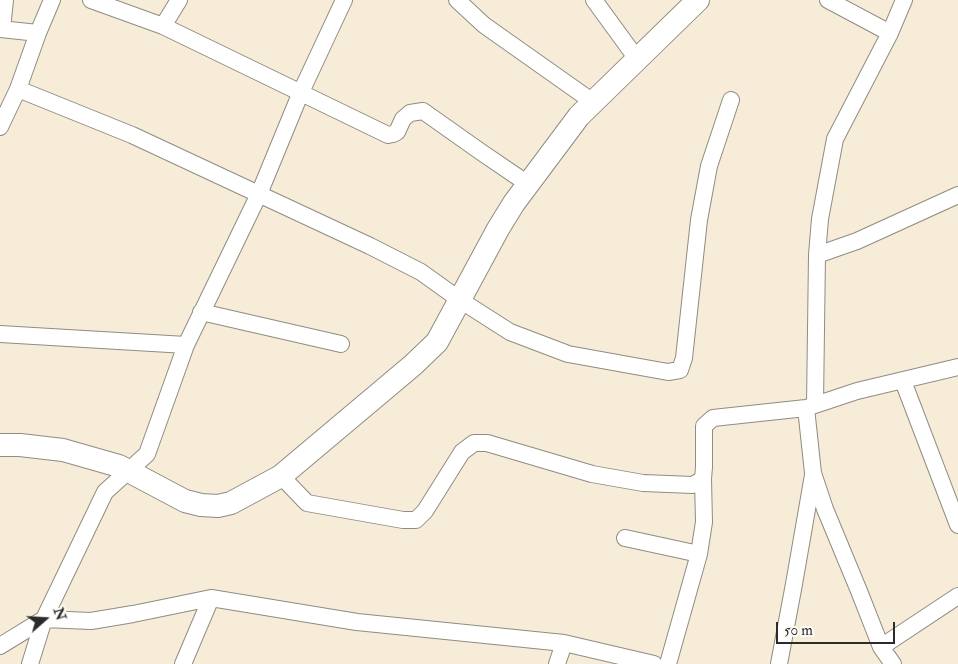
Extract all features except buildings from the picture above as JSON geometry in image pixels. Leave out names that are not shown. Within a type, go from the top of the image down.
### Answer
[{"type":"street","points":[[5,0],[1,29],[38,34]]},
{"type":"street","points":[[0,127],[18,89],[52,0]]},
{"type":"street","points":[[91,0],[163,26],[388,135],[397,132],[403,119],[410,113],[423,111],[528,184]]},
{"type":"street","points":[[163,26],[179,0]]},
{"type":"street","points":[[30,664],[44,619],[105,492],[147,454],[186,345],[259,194],[301,92],[344,0]]},
{"type":"street","points":[[457,0],[484,24],[593,102]]},
{"type":"street","points":[[594,0],[637,59]]},
{"type":"street","points":[[1,447],[20,445],[63,450],[119,466],[185,501],[201,505],[218,506],[230,503],[281,476],[413,365],[437,342],[502,223],[528,184],[580,116],[698,0]]},
{"type":"street","points":[[828,0],[890,33]]},
{"type":"street","points":[[778,664],[813,473],[811,406],[817,255],[820,219],[835,139],[890,33],[904,0]]},
{"type":"street","points":[[18,89],[132,135],[370,246],[421,272],[510,332],[568,354],[668,372],[680,370],[684,358],[699,220],[707,175],[732,100]]},
{"type":"street","points":[[817,255],[857,241],[958,195]]},
{"type":"street","points":[[201,312],[340,344]]},
{"type":"street","points":[[0,334],[186,345]]},
{"type":"street","points":[[668,664],[699,554],[704,522],[704,426],[712,418],[811,406],[857,391],[958,367]]},
{"type":"street","points":[[902,381],[958,525]]},
{"type":"street","points":[[281,476],[307,504],[403,520],[416,520],[425,511],[462,452],[474,443],[486,443],[592,474],[643,483],[693,485],[703,479]]},
{"type":"street","points":[[813,473],[825,509],[881,647],[893,664]]},
{"type":"street","points":[[625,538],[699,554]]},
{"type":"street","points":[[881,647],[958,596]]},
{"type":"street","points":[[183,664],[211,598]]},
{"type":"street","points":[[0,646],[44,619],[91,621],[211,598],[358,622],[564,643],[654,664]]},
{"type":"street","points":[[558,664],[564,643]]}]
